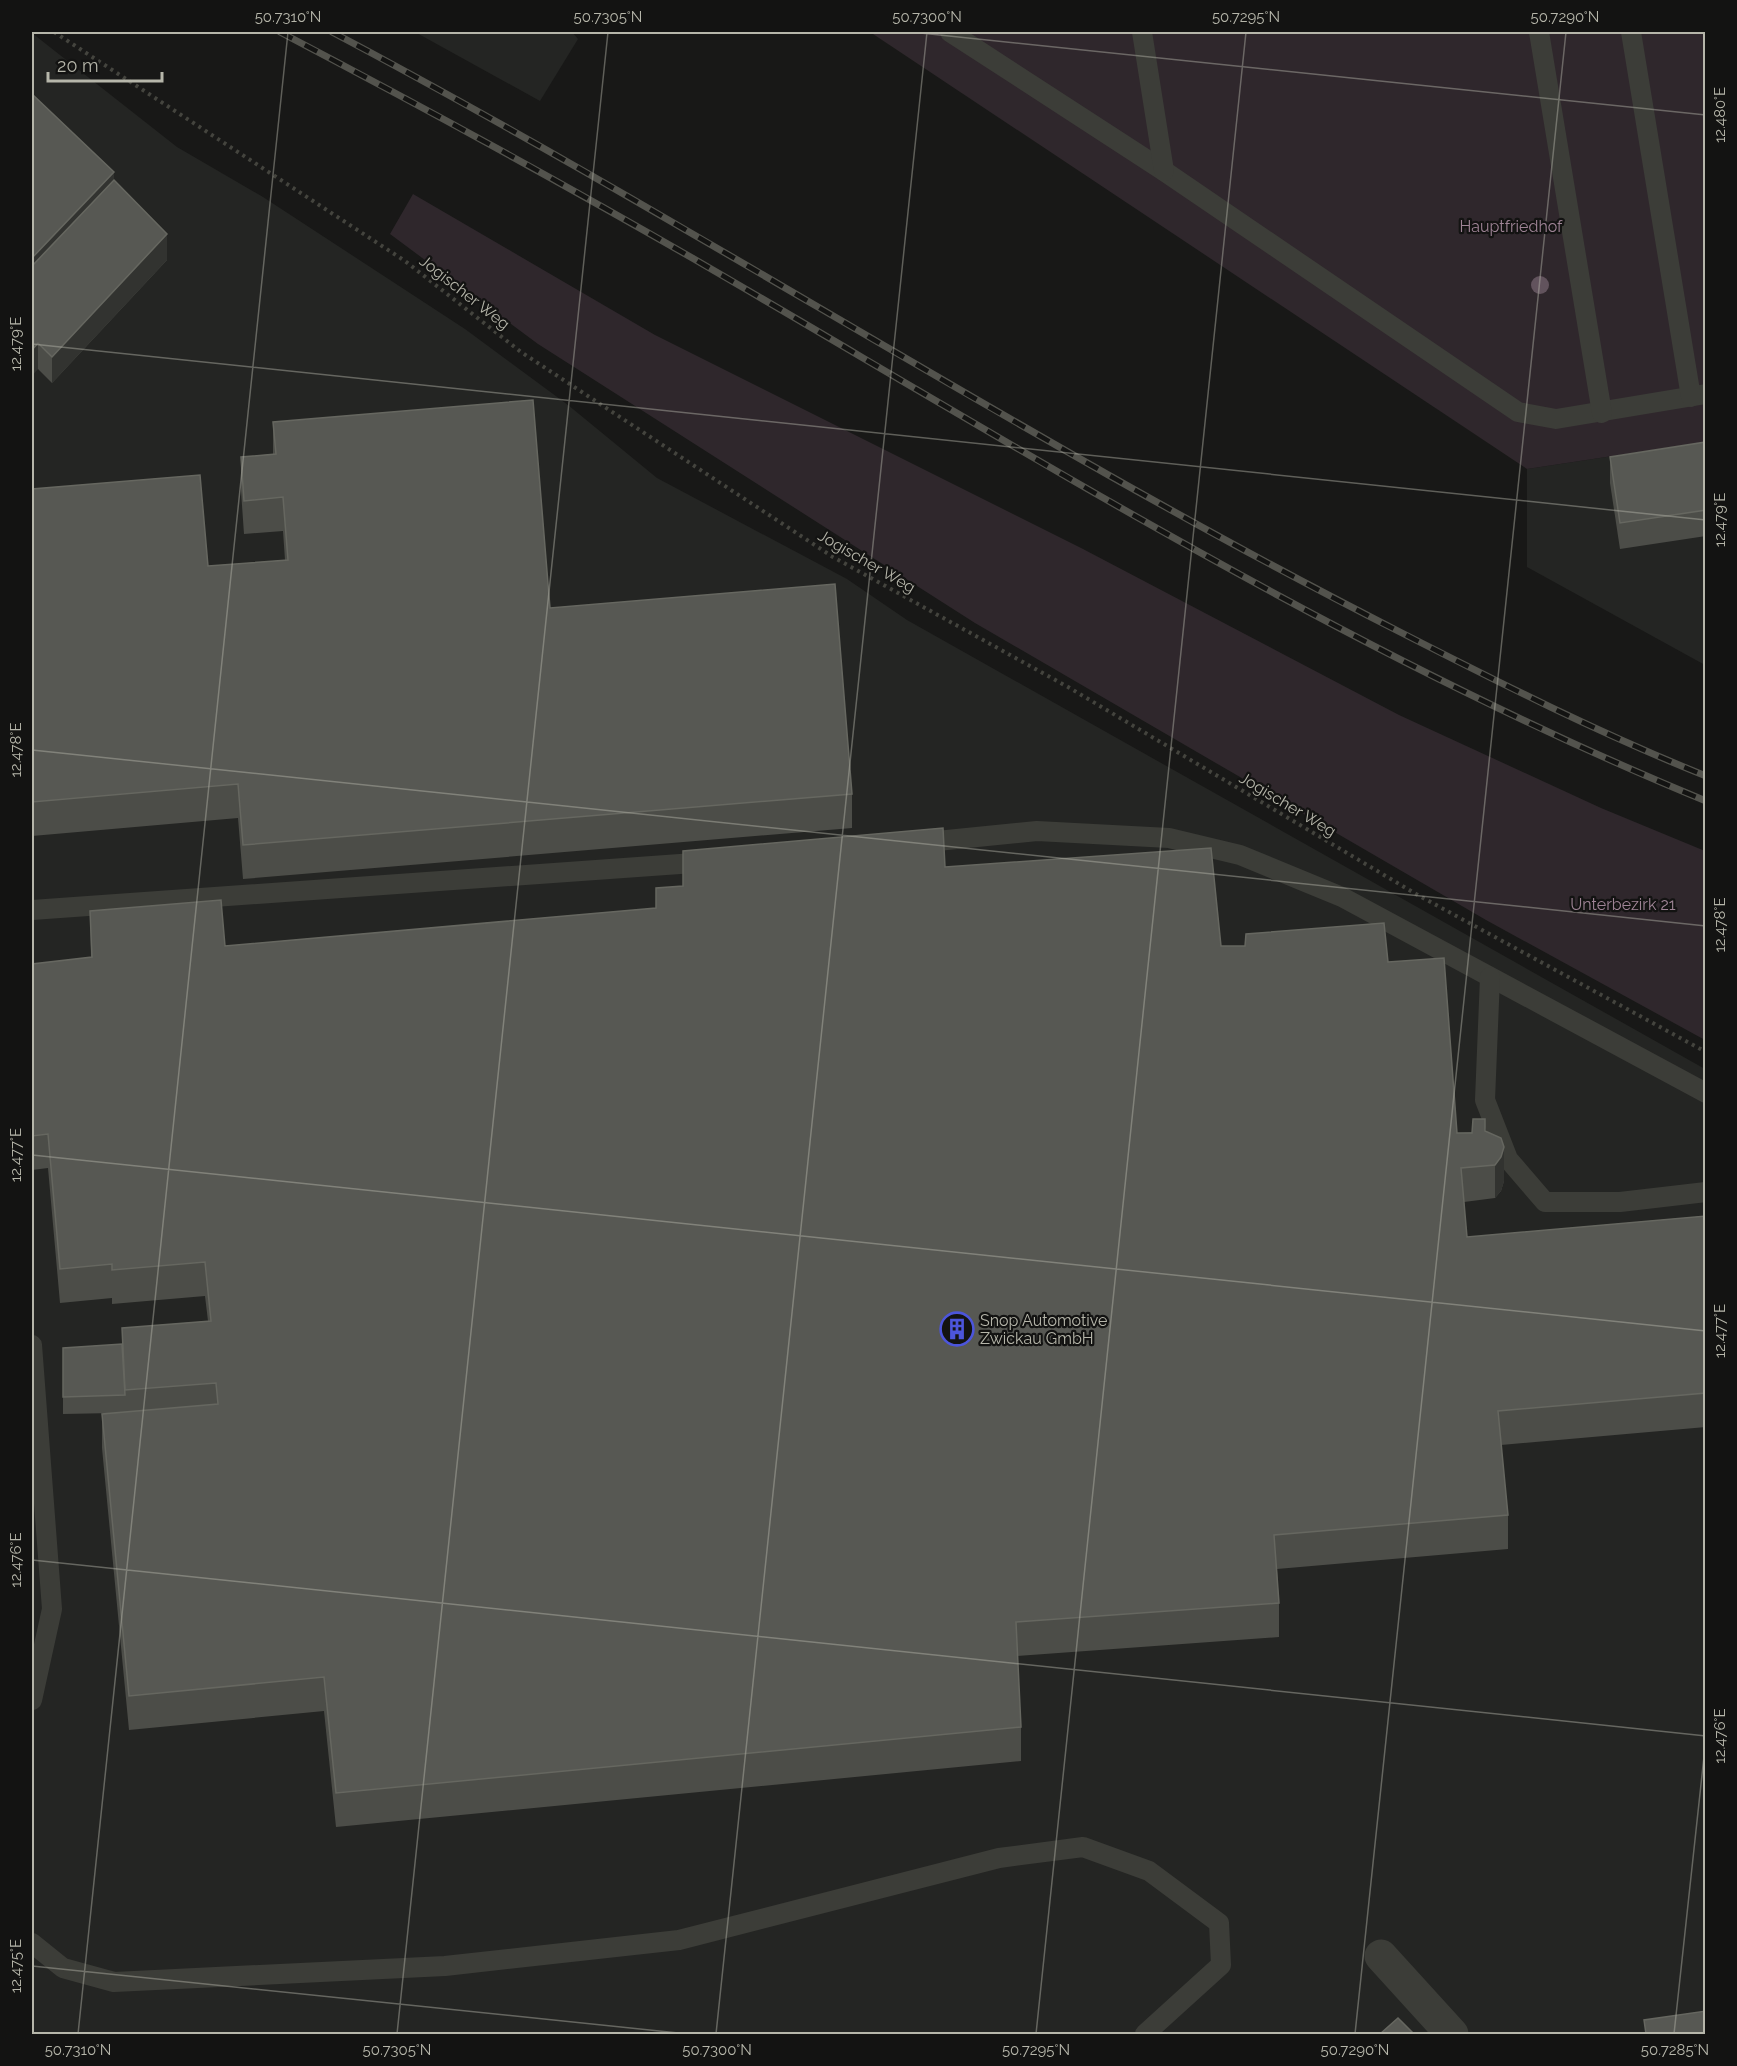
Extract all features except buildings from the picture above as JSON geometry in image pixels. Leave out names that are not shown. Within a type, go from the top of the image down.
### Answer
[{"type":"street","points":[[1381,1956],[1452,2034]]},
{"type":"lane","points":[[950,32],[1164,171],[1518,412],[1556,419],[1698,396],[1630,32]]},
{"type":"lane","points":[[1142,32],[1164,171]]},
{"type":"lane","points":[[1539,32],[1602,413]]},
{"type":"lane","points":[[897,845],[1037,831],[1179,841],[1240,855],[1342,897],[1706,1094]]},
{"type":"lane","points":[[32,910],[733,860]]},
{"type":"lane","points":[[1490,977],[1485,1100],[1508,1159],[1545,1202],[1620,1202],[1706,1192]]},
{"type":"lane","points":[[32,1345],[33,1400],[52,1609],[32,1700]]},
{"type":"lane","points":[[32,1943],[63,1968],[114,1982],[445,1966],[679,1940],[999,1858],[1083,1847],[1149,1871],[1219,1923],[1221,1965],[1145,2034]]},
{"type":"path","name":"Jogischer Weg","points":[[54,32],[405,261],[521,352],[833,558],[1068,687],[1416,894],[1706,1052]]},
{"type":"shaded area","points":[[415,32],[572,32],[578,39],[540,101]]},
{"type":"shaded area","points":[[32,33],[177,147],[263,197],[465,329],[568,405],[657,478],[847,579],[907,620],[1705,1069],[1705,2034],[32,2034]]},
{"type":"shaded area","points":[[1705,442],[1705,665],[1527,567],[1527,469]]},
{"type":"green space","name":"Hauptfriedhof","points":[[870,32],[1705,32],[1705,442],[1527,469]]},
{"type":"green space","name":"Unterbezirk 21","points":[[413,194],[655,335],[1083,549],[1399,715],[1601,808],[1705,851],[1705,1040],[1486,920],[975,623],[538,344],[390,234]]},
{"type":"railway","points":[[280,32],[591,200],[1066,476],[1317,616],[1444,682],[1574,744],[1706,801]]},
{"type":"railway","points":[[332,32],[600,180],[997,411],[1264,561],[1513,689],[1628,743],[1706,776]]},
{"type":"place","name":"Snop Automotive Zwickau GmbH","points":[[957,1329]]}]
